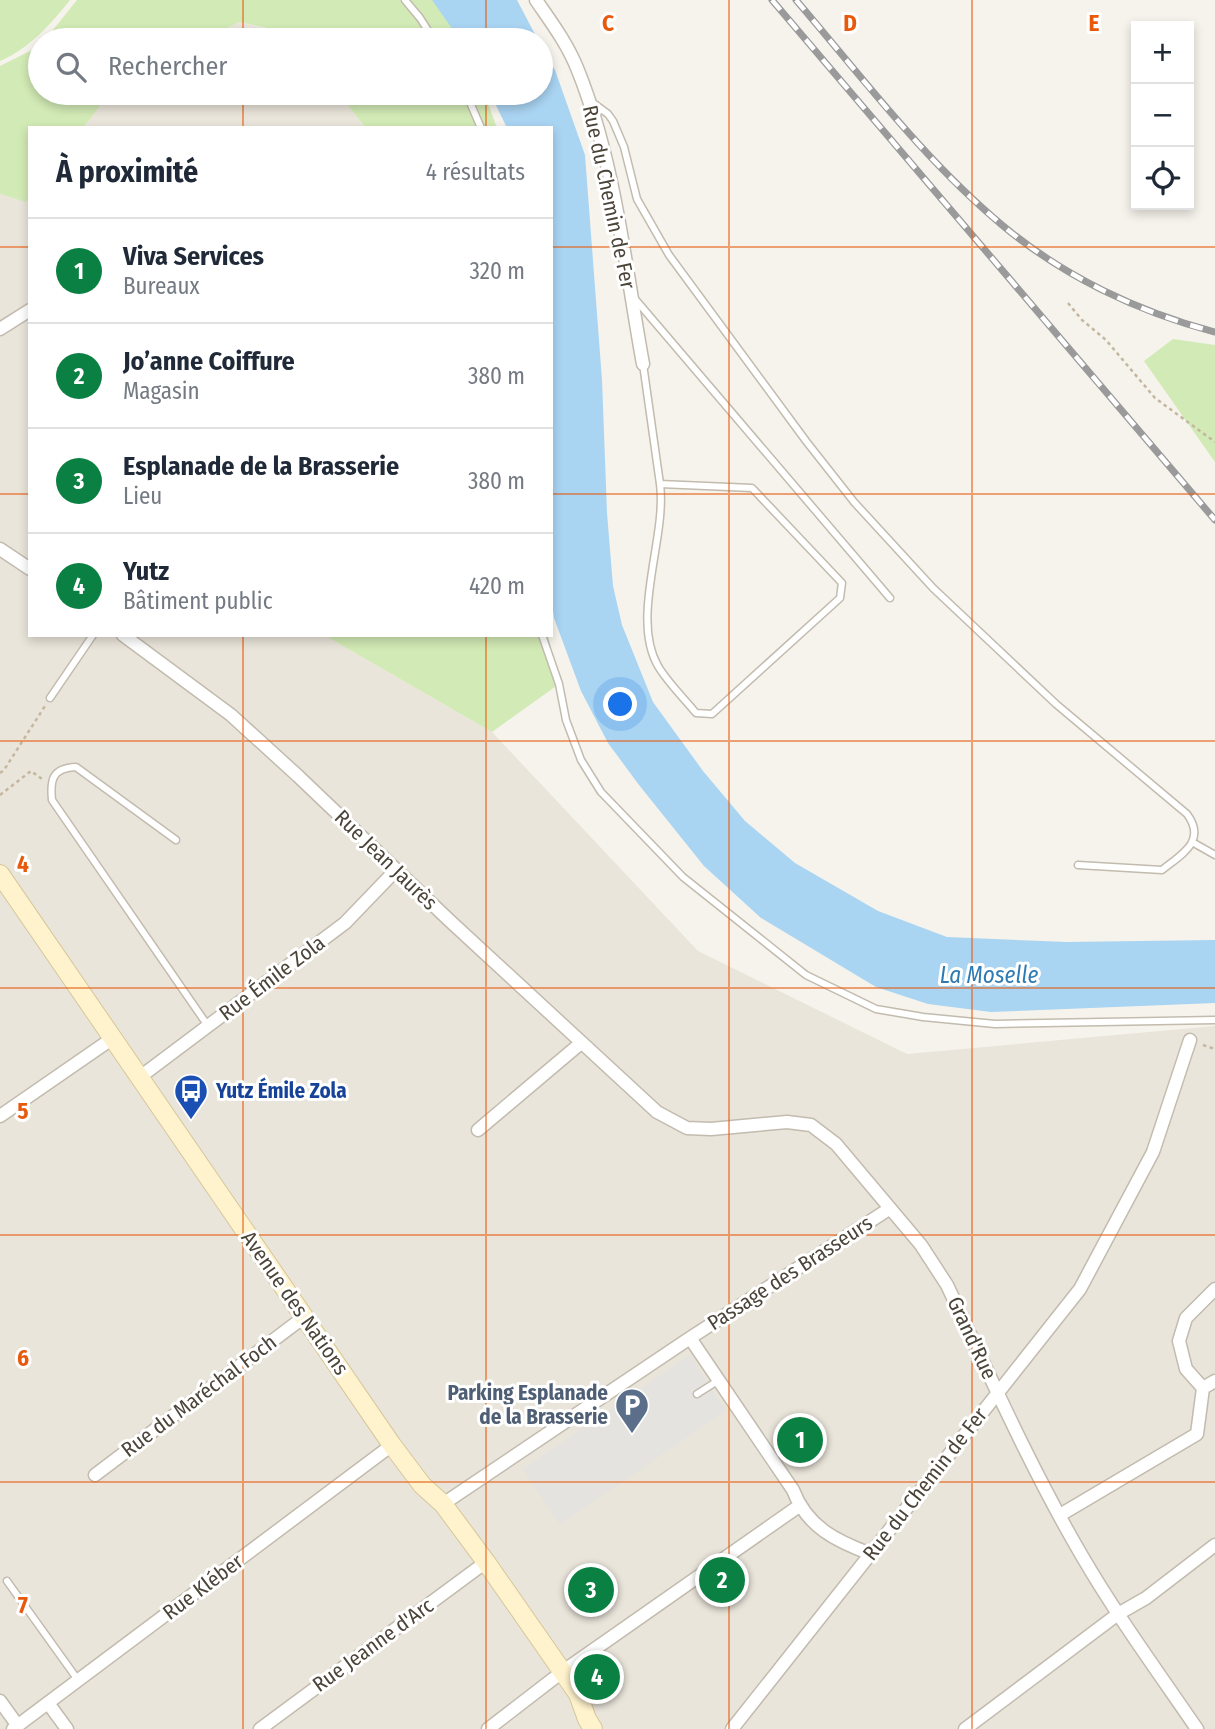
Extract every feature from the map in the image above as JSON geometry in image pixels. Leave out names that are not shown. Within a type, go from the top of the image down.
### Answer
[{"type":"main road","name":"Avenue des Nations","points":[[0,874],[392,1445],[422,1485],[443,1504],[578,1694],[593,1729]]},
{"type":"street","name":"Rue du Chemin de Fer","points":[[536,0],[564,41],[577,67],[588,100],[609,175],[643,364]]},
{"type":"street","points":[[0,329],[28,311]]},
{"type":"street","points":[[0,549],[28,568]]},
{"type":"street","name":"Rue Jean Jaurès","points":[[126,637],[231,715],[639,1097]]},
{"type":"street","name":"Rue Émile Zola","points":[[140,1077],[345,923],[396,870]]},
{"type":"street","points":[[0,1115],[113,1038]]},
{"type":"street","name":"Rue du Chemin de Fer","points":[[732,1729],[1080,1289],[1153,1152],[1190,1040]]},
{"type":"street","points":[[478,1130],[581,1043]]},
{"type":"street","name":"Grand'Rue","points":[[639,1097],[657,1112],[687,1128],[711,1129],[787,1122],[811,1125],[836,1144],[921,1245],[941,1274],[1060,1515],[1118,1614],[1197,1729]]},
{"type":"street","name":"Passage des Brasseurs","points":[[443,1504],[690,1338],[889,1209]]},
{"type":"street","points":[[1203,1388],[1186,1369],[1179,1341],[1186,1318],[1215,1289]]},
{"type":"street","name":"Rue du Maréchal Foch","points":[[94,1475],[304,1317]]},
{"type":"street","points":[[690,1338],[793,1490],[799,1506],[825,1534],[871,1554]]},
{"type":"street","points":[[1203,1388],[1215,1381]]},
{"type":"street","points":[[1060,1515],[1196,1434],[1203,1388]]},
{"type":"street","name":"Rue Kléber","points":[[15,1727],[392,1445]]},
{"type":"street","points":[[488,1729],[562,1672],[799,1506]]},
{"type":"street","points":[[965,1729],[1215,1545]]},
{"type":"street","name":"Rue Jeanne d'Arc","points":[[260,1729],[486,1562]]},
{"type":"street","points":[[0,1701],[15,1727]]},
{"type":"street","points":[[48,1703],[67,1729]]},
{"type":"lane","points":[[405,0],[426,28]]},
{"type":"lane","points":[[588,100],[608,114],[613,121],[624,147],[637,199],[669,254],[798,430],[855,502],[933,588],[1056,704],[1187,814],[1195,830],[1186,851],[1163,870],[1078,865]]},
{"type":"lane","points":[[471,105],[480,126]]},
{"type":"lane","points":[[631,294],[890,598]]},
{"type":"lane","points":[[643,364],[662,500],[650,588],[648,635],[658,666],[696,713],[712,714],[840,598],[842,583],[751,488],[660,484]]},
{"type":"lane","points":[[50,698],[92,637]]},
{"type":"lane","points":[[543,637],[559,684],[566,720],[581,760],[601,792],[683,877],[806,975],[876,1009],[923,1017],[995,1024],[1215,1020]]},
{"type":"lane","points":[[176,840],[76,767],[64,767],[56,773],[51,785],[52,800],[208,1026]]},
{"type":"lane","points":[[1192,842],[1215,855]]},
{"type":"lane","points":[[697,1394],[719,1380]]},
{"type":"lane","points":[[7,1581],[78,1680]]},
{"type":"path","points":[[1068,303],[1082,320],[1106,340],[1155,398],[1215,442]]},
{"type":"path","points":[[0,773],[50,698]]},
{"type":"path","points":[[0,795],[32,771],[51,785]]},
{"type":"shaded area","points":[[239,22],[265,28],[228,28]]},
{"type":"shaded area","points":[[101,105],[348,105],[364,126],[85,126]]},
{"type":"shaded area","points":[[0,194],[25,201],[28,198],[28,637],[327,637],[492,732],[698,951],[907,1054],[1215,1026],[1215,1729],[0,1729]]},
{"type":"shaded area","name":"Parking Esplanade de la Brasserie","points":[[690,1355],[726,1411],[560,1524],[523,1469]]},
{"type":"green space","points":[[0,0],[70,0],[46,28],[28,28],[28,44],[0,61]]},
{"type":"green space","points":[[77,0],[438,0],[452,28],[267,28],[239,22],[228,28],[55,28]]},
{"type":"green space","points":[[28,52],[28,105],[101,105],[85,126],[28,126],[26,202],[0,194],[0,66]]},
{"type":"green space","points":[[348,105],[488,105],[496,126],[364,126]]},
{"type":"green space","points":[[1173,339],[1215,345],[1215,462],[1144,361]]},
{"type":"green space","points":[[327,637],[548,637],[559,684],[492,732]]},
{"type":"water","points":[[432,0],[517,0],[532,28],[452,28]]},
{"type":"water","name":"La Moselle","points":[[553,66],[585,155],[602,380],[613,586],[622,625],[653,702],[703,771],[745,821],[795,863],[878,911],[947,937],[1066,942],[1215,940],[1215,1003],[991,1012],[928,1004],[876,987],[761,918],[704,866],[608,743],[581,691],[554,618],[553,126],[506,126],[496,105],[553,105]]},
{"type":"railway","points":[[772,0],[1215,520]]},
{"type":"railway","points":[[796,0],[920,146],[973,200],[1002,225],[1050,260],[1103,290],[1158,314],[1215,332]]},
{"type":"place","name":"Yutz Émile Zola","points":[[191,1121]]},
{"type":"place","name":"Parking Esplanade de la Brasserie","points":[[632,1435]]},
{"type":"place","name":"Viva Services","points":[[800,1440]]},
{"type":"place","name":"Jo’anne Coiffure","points":[[722,1580]]},
{"type":"place","name":"Esplanade de la Brasserie","points":[[591,1590]]},
{"type":"place","name":"Yutz","points":[[597,1677]]}]
